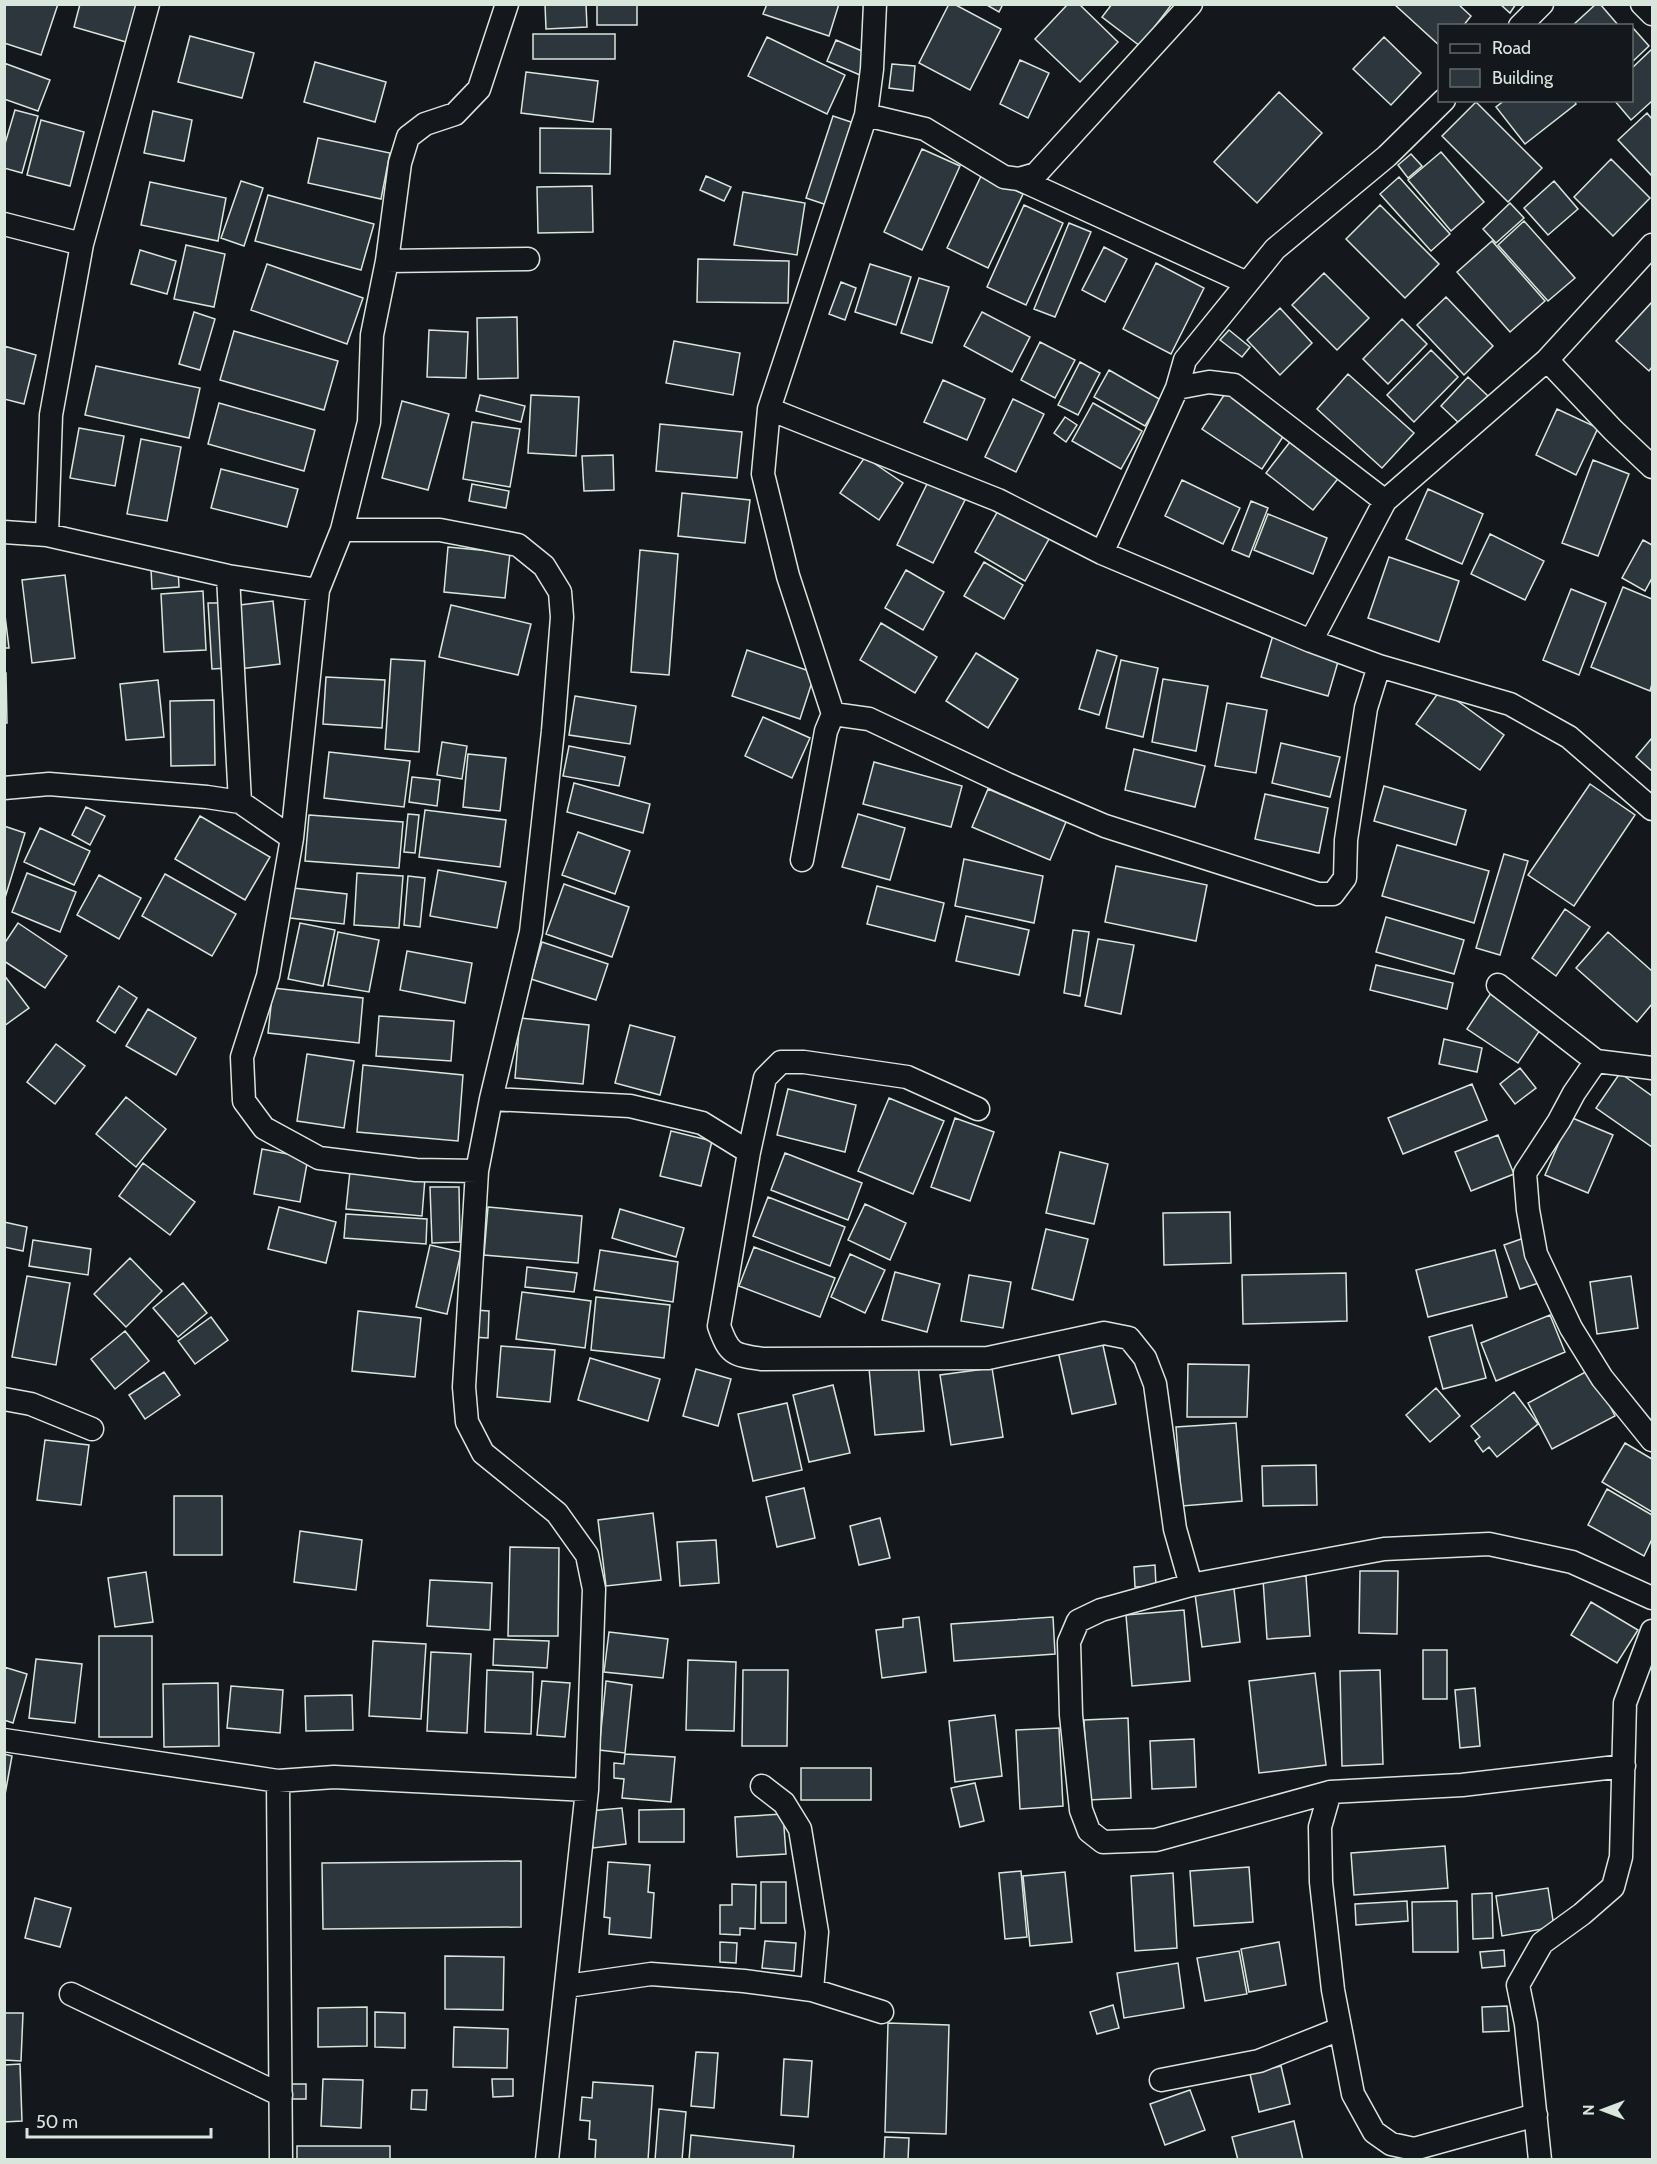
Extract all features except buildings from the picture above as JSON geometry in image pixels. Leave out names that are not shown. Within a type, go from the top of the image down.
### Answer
[{"type":"street","points":[[47,535],[51,415],[82,244],[148,4]]},
{"type":"street","points":[[477,1172],[416,1170],[319,1158],[264,1128],[244,1101],[242,1057],[268,976],[292,838],[318,590],[342,530],[369,422],[372,335],[387,261],[400,163],[408,137],[425,124],[455,114],[479,89],[507,4]]},
{"type":"street","points":[[802,860],[826,731],[833,714],[788,576],[764,474],[769,409],[866,116],[872,69],[875,4]]},
{"type":"street","points":[[1019,179],[1036,174],[1191,4]]},
{"type":"street","points":[[1522,24],[1542,4]]},
{"type":"street","points":[[1642,4],[1653,14]]},
{"type":"street","points":[[1102,553],[1177,388],[1185,360],[1275,249],[1387,156],[1442,102]]},
{"type":"street","points":[[866,116],[925,129],[1004,177],[1019,179],[1247,283]]},
{"type":"street","points":[[4,224],[82,244]]},
{"type":"street","points":[[1311,641],[1384,501],[1548,360],[1653,245]]},
{"type":"street","points":[[387,261],[528,259]]},
{"type":"street","points":[[1548,360],[1613,430],[1653,467]]},
{"type":"street","points":[[1177,388],[1209,382],[1234,385],[1384,501]]},
{"type":"street","points":[[769,409],[998,500],[1102,553],[1311,641],[1379,666],[1510,704],[1569,737],[1653,809]]},
{"type":"street","points":[[342,530],[440,530],[518,545],[544,566],[560,592],[562,617],[554,731],[531,932],[491,1099],[477,1172],[464,1387],[467,1422],[483,1453],[557,1514],[587,1555],[594,1590],[587,1790],[547,2160]]},
{"type":"street","points":[[4,532],[47,535],[228,576],[318,590]]},
{"type":"street","points":[[228,576],[240,802]]},
{"type":"street","points":[[833,714],[869,719],[1007,784],[1105,826],[1318,894],[1333,894],[1345,878],[1346,840],[1366,708],[1379,666]]},
{"type":"street","points":[[4,788],[50,784],[207,797],[240,802],[292,838]]},
{"type":"street","points":[[1498,985],[1596,1061],[1653,1068]]},
{"type":"street","points":[[1596,1061],[1525,1173],[1528,1210],[1536,1254],[1571,1328],[1602,1378],[1653,1440]]},
{"type":"street","points":[[978,1109],[907,1077],[804,1062],[781,1062],[765,1078],[749,1152],[719,1326],[726,1347],[743,1357],[762,1359],[988,1358],[1104,1333],[1129,1338],[1145,1358],[1155,1384],[1175,1529],[1191,1585]]},
{"type":"street","points":[[491,1099],[630,1106],[702,1123],[749,1152]]},
{"type":"street","points":[[4,1399],[31,1404],[92,1429]]},
{"type":"street","points":[[1624,1766],[1462,1785],[1330,1792],[1156,1840],[1103,1842],[1089,1831],[1081,1810],[1072,1726],[1069,1642],[1078,1621],[1101,1610],[1191,1585],[1384,1550],[1489,1544],[1572,1562],[1653,1598]]},
{"type":"street","points":[[1540,2160],[1526,2024],[1518,1985],[1542,1943],[1582,1914],[1613,1887],[1621,1857],[1625,1703],[1653,1631]]},
{"type":"street","points":[[4,1740],[278,1781],[334,1778],[587,1790]]},
{"type":"street","points":[[278,1781],[281,2160]]},
{"type":"street","points":[[762,1786],[783,1803],[800,1829],[817,1932],[812,1990]]},
{"type":"street","points":[[1330,1792],[1320,1827],[1322,1882],[1333,1990],[1353,2094],[1374,2132],[1391,2144],[1414,2149],[1536,2115]]},
{"type":"street","points":[[567,1986],[651,1974],[744,1981],[812,1990],[882,2012]]},
{"type":"street","points":[[71,1994],[281,2095]]},
{"type":"street","points":[[1161,2080],[1259,2061],[1340,2029]]}]
